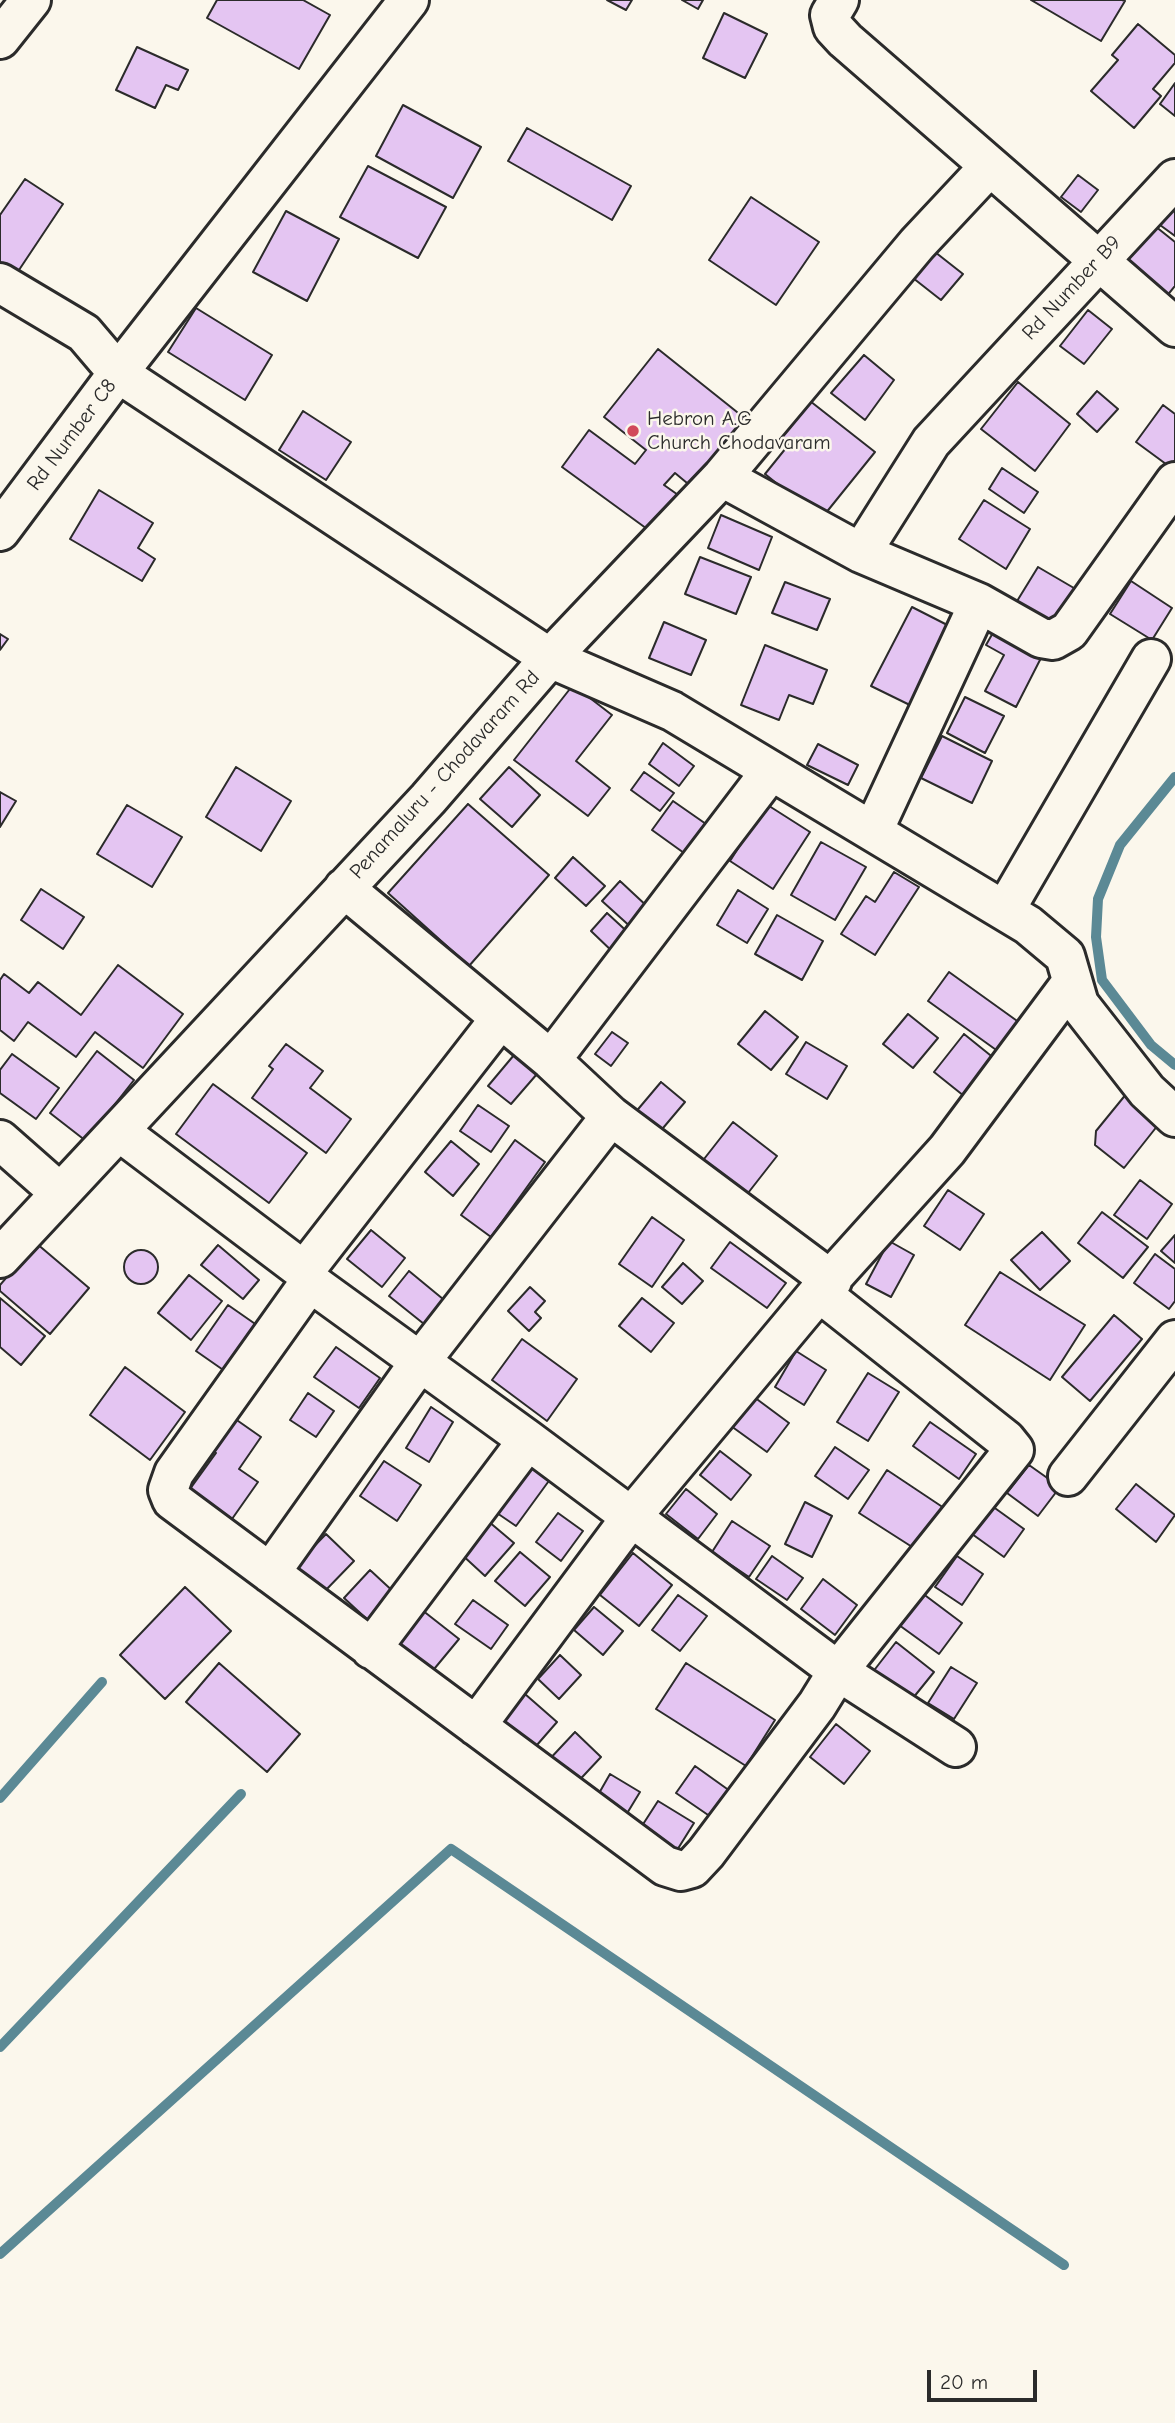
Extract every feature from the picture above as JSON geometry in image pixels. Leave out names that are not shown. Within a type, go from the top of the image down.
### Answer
[{"type":"street","points":[[0,39],[31,0]]},
{"type":"street","name":"Rd Number C8","points":[[0,531],[118,373],[409,0]]},
{"type":"street","points":[[832,2],[832,27],[845,40],[1175,327]]},
{"type":"street","points":[[990,166],[917,244],[722,477],[550,658],[673,711],[770,772],[1005,910],[1049,940],[1065,956],[1079,1004],[1108,1045],[1147,1091],[1175,1117]]},
{"type":"street","name":"Rd Number B9","points":[[861,553],[931,442],[1175,179]]},
{"type":"street","name":"Penamaluru - Chodavaram Rd","points":[[0,283],[84,333],[118,373],[550,658],[428,799],[0,1258]]},
{"type":"street","points":[[722,477],[861,553],[979,603],[1041,638],[1053,640],[1069,631],[1175,482]]},
{"type":"street","points":[[873,831],[979,603]]},
{"type":"street","points":[[1005,910],[1150,659]]},
{"type":"street","points":[[551,1060],[770,772]]},
{"type":"street","points":[[344,888],[551,1060],[611,1116],[825,1287],[1006,1440],[1014,1450],[838,1671],[817,1705],[706,1853],[692,1868],[681,1871],[665,1866],[371,1649],[172,1500],[168,1490],[174,1474],[307,1276],[500,1019]]},
{"type":"street","points":[[476,1726],[632,1516],[825,1287],[947,1150],[1072,982]]},
{"type":"street","points":[[270,1573],[419,1363],[611,1116]]},
{"type":"street","points":[[120,1132],[419,1363],[632,1516],[838,1671],[956,1747]]},
{"type":"street","points":[[0,1140],[59,1192]]},
{"type":"street","points":[[1068,1476],[1175,1340]]},
{"type":"street","points":[[371,1649],[528,1440]]},
{"type":"building","points":[[217,0],[303,0],[330,15],[299,69],[207,18]]},
{"type":"building","points":[[607,0],[632,0],[626,10]]},
{"type":"building","points":[[682,0],[703,0],[698,9]]},
{"type":"building","points":[[1031,0],[1122,0],[1125,1],[1101,41]]},
{"type":"building","points":[[724,13],[767,34],[745,78],[703,58]]},
{"type":"building","points":[[1138,24],[1175,55],[1175,63],[1153,89],[1161,96],[1134,128],[1091,91],[1118,60],[1112,55]]},
{"type":"building","points":[[137,47],[188,70],[178,90],[166,85],[155,108],[116,90]]},
{"type":"building","points":[[1175,83],[1175,116],[1160,104]]},
{"type":"building","points":[[403,105],[481,147],[453,198],[376,156]]},
{"type":"building","points":[[527,128],[631,186],[612,220],[508,161]]},
{"type":"building","points":[[368,166],[446,207],[418,258],[340,217]]},
{"type":"building","points":[[1078,175],[1098,190],[1081,212],[1061,197]]},
{"type":"building","points":[[25,179],[63,204],[17,273],[0,262],[0,215]]},
{"type":"building","points":[[751,197],[819,242],[776,305],[709,260]]},
{"type":"building","points":[[1175,205],[1175,236],[1160,225]]},
{"type":"building","points":[[286,211],[339,239],[307,301],[253,272]]},
{"type":"building","points":[[1155,226],[1175,242],[1175,286],[1166,297],[1124,263]]},
{"type":"building","points":[[935,252],[963,274],[941,300],[913,278]]},
{"type":"building","points":[[196,308],[272,355],[245,400],[168,352]]},
{"type":"building","points":[[1088,310],[1112,329],[1084,364],[1060,346]]},
{"type":"building","name":"Hebron A.G Church Chodavaram","points":[[658,349],[747,420],[693,488],[675,473],[664,485],[681,497],[654,534],[562,467],[589,430],[635,464],[646,450],[604,417]]},
{"type":"building","points":[[864,355],[894,380],[865,420],[831,393]]},
{"type":"building","points":[[1018,382],[1070,424],[1035,471],[981,429]]},
{"type":"building","points":[[1097,391],[1118,409],[1097,432],[1077,414]]},
{"type":"building","points":[[810,401],[875,452],[821,519],[765,474],[790,443],[782,437]]},
{"type":"building","points":[[1163,405],[1175,414],[1175,460],[1170,467],[1136,442]]},
{"type":"building","points":[[303,411],[351,442],[326,480],[279,450]]},
{"type":"building","points":[[1002,468],[1038,492],[1024,513],[989,489]]},
{"type":"building","points":[[99,490],[153,523],[138,548],[155,559],[142,581],[70,539]]},
{"type":"building","points":[[984,500],[1030,529],[1006,569],[959,539]]},
{"type":"building","points":[[721,515],[772,537],[759,570],[708,548]]},
{"type":"building","points":[[700,557],[751,577],[736,614],[685,594]]},
{"type":"building","points":[[1038,567],[1079,591],[1053,631],[1014,606]]},
{"type":"building","points":[[1131,581],[1172,608],[1152,640],[1110,614]]},
{"type":"building","points":[[785,582],[830,599],[817,630],[772,613]]},
{"type":"building","points":[[912,607],[961,632],[920,710],[871,686]]},
{"type":"building","points":[[664,622],[706,640],[691,675],[649,658]]},
{"type":"building","points":[[994,631],[1042,656],[1016,707],[985,691],[1004,655],[986,645]]},
{"type":"building","points":[[0,634],[8,639],[0,650]]},
{"type":"building","points":[[765,645],[827,670],[813,704],[789,695],[779,720],[741,705]]},
{"type":"building","points":[[573,685],[612,715],[576,761],[610,788],[588,816],[514,760]]},
{"type":"building","points":[[965,697],[1004,716],[985,753],[947,733]]},
{"type":"building","points":[[942,736],[992,761],[972,803],[921,778]]},
{"type":"building","points":[[663,743],[694,766],[679,786],[649,764]]},
{"type":"building","points":[[818,744],[858,765],[848,785],[807,765]]},
{"type":"building","points":[[236,767],[291,801],[261,851],[206,817]]},
{"type":"building","points":[[509,767],[540,795],[512,827],[480,799]]},
{"type":"building","points":[[644,772],[674,793],[660,811],[631,790]]},
{"type":"building","points":[[0,792],[16,801],[0,827]]},
{"type":"building","points":[[673,801],[706,824],[684,853],[652,830]]},
{"type":"building","points":[[468,804],[549,875],[469,966],[388,893]]},
{"type":"building","points":[[766,804],[810,832],[773,889],[730,861]]},
{"type":"building","points":[[127,805],[182,837],[152,887],[97,854]]},
{"type":"building","points":[[821,842],[866,867],[835,920],[791,895]]},
{"type":"building","points":[[573,857],[605,886],[586,906],[555,878]]},
{"type":"building","points":[[894,872],[919,887],[875,955],[841,934],[866,896],[875,902]]},
{"type":"building","points":[[620,881],[650,909],[633,929],[602,901]]},
{"type":"building","points":[[41,889],[84,917],[63,949],[21,920]]},
{"type":"building","points":[[738,890],[768,909],[747,943],[717,925]]},
{"type":"building","points":[[607,913],[633,937],[616,955],[591,931]]},
{"type":"building","points":[[777,915],[823,941],[802,980],[755,954]]},
{"type":"building","points":[[118,965],[183,1014],[143,1068],[95,1032],[76,1057],[28,1022],[14,1041],[0,1030],[0,980],[4,974],[29,993],[38,982],[81,1015]]},
{"type":"building","points":[[949,972],[1020,1023],[999,1052],[928,1001]]},
{"type":"building","points":[[765,1011],[798,1037],[771,1070],[738,1044]]},
{"type":"building","points":[[908,1014],[938,1038],[913,1068],[883,1044]]},
{"type":"building","points":[[612,1032],[628,1043],[611,1066],[595,1054]]},
{"type":"building","points":[[964,1034],[995,1059],[964,1096],[934,1072]]},
{"type":"building","points":[[806,1042],[847,1066],[827,1099],[786,1074]]},
{"type":"building","points":[[286,1044],[323,1071],[310,1088],[351,1119],[326,1153],[252,1098],[273,1069],[269,1066]]},
{"type":"building","points":[[97,1051],[134,1080],[86,1141],[50,1113]]},
{"type":"building","points":[[12,1054],[59,1088],[36,1119],[0,1093],[0,1070]]},
{"type":"building","points":[[514,1055],[537,1074],[511,1104],[488,1086]]},
{"type":"building","points":[[661,1082],[685,1102],[658,1134],[634,1114]]},
{"type":"building","points":[[213,1084],[307,1153],[269,1203],[176,1134]]},
{"type":"building","points":[[1127,1093],[1162,1120],[1124,1168],[1095,1145],[1096,1131]]},
{"type":"building","points":[[478,1105],[509,1126],[491,1152],[460,1131]]},
{"type":"building","points":[[733,1122],[777,1156],[741,1202],[697,1168]]},
{"type":"building","points":[[515,1140],[545,1162],[491,1237],[461,1215]]},
{"type":"building","points":[[451,1141],[479,1164],[453,1196],[425,1172]]},
{"type":"building","points":[[1140,1180],[1172,1204],[1147,1239],[1114,1215]]},
{"type":"building","points":[[948,1190],[984,1214],[960,1250],[924,1226]]},
{"type":"building","points":[[1102,1212],[1148,1247],[1123,1278],[1078,1243]]},
{"type":"building","points":[[652,1217],[684,1240],[652,1287],[619,1264]]},
{"type":"building","points":[[371,1230],[405,1258],[382,1287],[347,1259]]},
{"type":"building","points":[[1042,1232],[1070,1261],[1040,1290],[1011,1260]]},
{"type":"building","points":[[1175,1235],[1175,1263],[1161,1251]]},
{"type":"building","points":[[889,1241],[914,1255],[891,1297],[866,1284]]},
{"type":"building","points":[[730,1242],[786,1283],[767,1308],[711,1268]]},
{"type":"building","points":[[36,1243],[89,1288],[50,1334],[0,1291],[0,1285]]},
{"type":"building","points":[[218,1245],[259,1280],[243,1299],[201,1265]]},
{"type":"building","points":[[141,1250],[153,1255],[158,1267],[153,1279],[141,1284],[129,1279],[124,1267],[129,1255]]},
{"type":"building","points":[[1155,1254],[1175,1269],[1175,1301],[1169,1309],[1134,1283]]},
{"type":"building","points":[[683,1263],[703,1281],[682,1304],[662,1287]]},
{"type":"building","points":[[409,1271],[449,1304],[429,1328],[389,1296]]},
{"type":"building","points":[[1000,1272],[1085,1325],[1050,1380],[965,1325]]},
{"type":"building","points":[[189,1275],[222,1301],[191,1340],[158,1313]]},
{"type":"building","points":[[530,1287],[545,1301],[535,1312],[541,1318],[529,1331],[508,1311]]},
{"type":"building","points":[[0,1298],[45,1336],[21,1365],[0,1347]]},
{"type":"building","points":[[642,1298],[674,1323],[651,1352],[619,1326]]},
{"type":"building","points":[[228,1305],[261,1328],[229,1374],[196,1351]]},
{"type":"building","points":[[1114,1315],[1142,1339],[1090,1401],[1062,1377]]},
{"type":"building","points":[[522,1339],[577,1379],[547,1421],[492,1380]]},
{"type":"building","points":[[336,1347],[380,1378],[359,1408],[314,1377]]},
{"type":"building","points":[[796,1351],[826,1370],[804,1405],[775,1387]]},
{"type":"building","points":[[125,1367],[185,1412],[150,1460],[90,1415]]},
{"type":"building","points":[[868,1373],[899,1392],[868,1441],[837,1422]]},
{"type":"building","points":[[308,1393],[334,1411],[316,1437],[290,1420]]},
{"type":"building","points":[[754,1397],[789,1423],[767,1452],[731,1426]]},
{"type":"building","points":[[431,1407],[453,1422],[429,1462],[406,1448]]},
{"type":"building","points":[[231,1416],[261,1437],[239,1469],[258,1482],[232,1519],[190,1489],[216,1453],[208,1447]]},
{"type":"building","points":[[930,1422],[976,1454],[959,1479],[913,1446]]},
{"type":"building","points":[[835,1447],[869,1470],[848,1499],[815,1476]]},
{"type":"building","points":[[720,1451],[751,1475],[731,1500],[700,1475]]},
{"type":"building","points":[[384,1461],[421,1485],[397,1521],[360,1496]]},
{"type":"building","points":[[529,1462],[551,1478],[516,1526],[494,1511]]},
{"type":"building","points":[[1029,1465],[1060,1487],[1038,1516],[1007,1493]]},
{"type":"building","points":[[887,1470],[947,1510],[920,1552],[859,1513]]},
{"type":"building","points":[[1136,1484],[1175,1515],[1156,1542],[1116,1509]]},
{"type":"building","points":[[686,1489],[717,1514],[698,1539],[666,1514]]},
{"type":"building","points":[[805,1502],[832,1516],[812,1557],[785,1544]]},
{"type":"building","points":[[992,1506],[1024,1529],[1004,1557],[972,1534]]},
{"type":"building","points":[[558,1513],[583,1531],[561,1561],[536,1542]]},
{"type":"building","points":[[488,1521],[514,1543],[485,1576],[460,1553]]},
{"type":"building","points":[[732,1521],[770,1546],[749,1577],[712,1552]]},
{"type":"building","points":[[326,1534],[354,1561],[323,1593],[295,1566]]},
{"type":"building","points":[[520,1552],[550,1577],[525,1606],[495,1581]]},
{"type":"building","points":[[633,1553],[672,1585],[639,1626],[600,1595]]},
{"type":"building","points":[[772,1556],[803,1578],[787,1600],[756,1579]]},
{"type":"building","points":[[957,1556],[983,1574],[962,1605],[935,1587]]},
{"type":"building","points":[[370,1570],[397,1595],[371,1623],[344,1598]]},
{"type":"building","points":[[823,1579],[857,1605],[835,1635],[801,1609]]},
{"type":"building","points":[[185,1587],[231,1631],[165,1699],[120,1655]]},
{"type":"building","points":[[922,1593],[962,1623],[939,1654],[899,1625]]},
{"type":"building","points":[[678,1595],[707,1616],[680,1651],[652,1630]]},
{"type":"building","points":[[473,1600],[508,1625],[491,1649],[455,1624]]},
{"type":"building","points":[[594,1607],[623,1631],[603,1655],[574,1630]]},
{"type":"building","points":[[422,1610],[459,1639],[430,1674],[394,1645]]},
{"type":"building","points":[[896,1642],[934,1672],[909,1703],[872,1673]]},
{"type":"building","points":[[560,1655],[581,1675],[559,1699],[538,1679]]},
{"type":"building","points":[[219,1663],[300,1734],[267,1772],[186,1702]]},
{"type":"building","points":[[686,1663],[775,1720],[746,1766],[656,1709]]},
{"type":"building","points":[[951,1667],[977,1683],[954,1719],[928,1703]]},
{"type":"building","points":[[525,1694],[557,1722],[530,1753],[498,1724]]},
{"type":"building","points":[[836,1724],[870,1751],[844,1784],[810,1757]]},
{"type":"building","points":[[575,1732],[601,1757],[572,1788],[546,1763]]},
{"type":"building","points":[[695,1766],[730,1791],[711,1817],[676,1793]]},
{"type":"building","points":[[610,1774],[640,1792],[623,1820],[594,1802]]},
{"type":"building","points":[[658,1801],[694,1823],[674,1855],[638,1832]]},
{"type":"waterway","points":[[1175,777],[1120,845],[1098,899],[1096,937],[1102,980],[1151,1045],[1175,1065]]},
{"type":"waterway","points":[[0,1798],[102,1682]]},
{"type":"waterway","points":[[0,2047],[241,1794]]},
{"type":"waterway","points":[[0,2254],[451,1849],[1064,2265]]},
{"type":"place","name":"Hebron A.G Church Chodavaram","points":[[633,431]]}]
